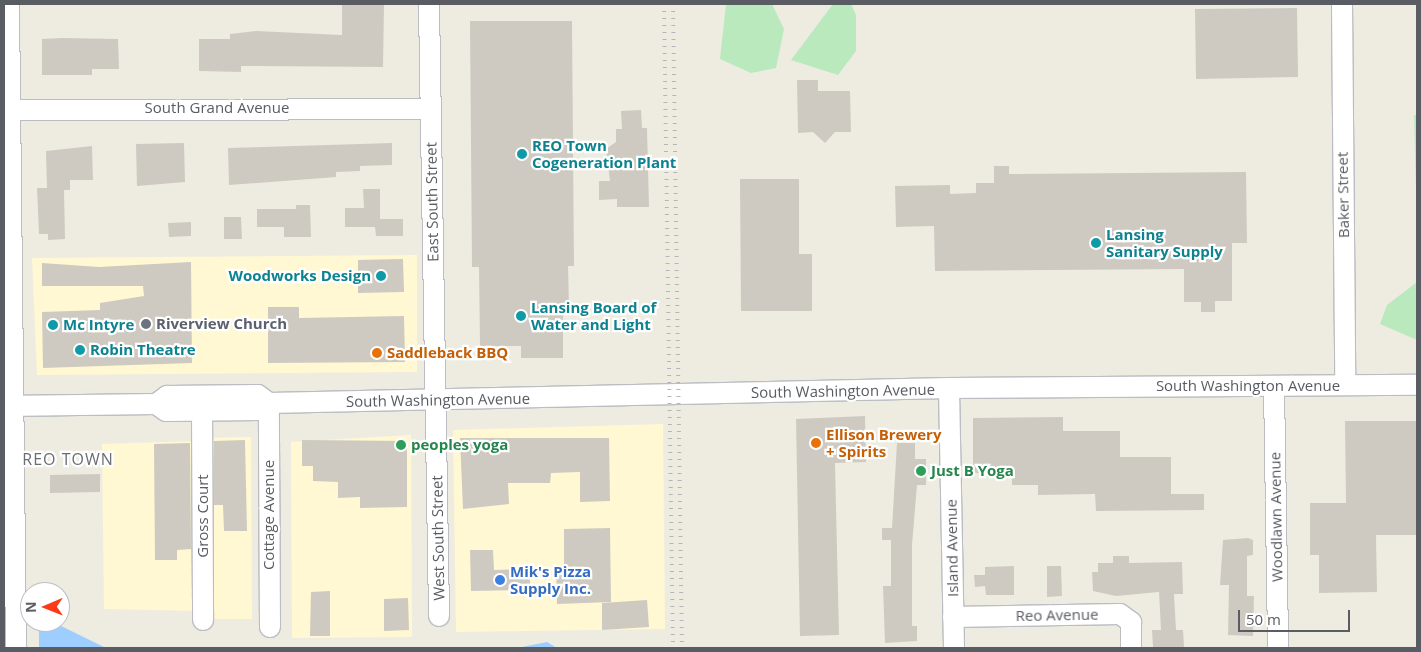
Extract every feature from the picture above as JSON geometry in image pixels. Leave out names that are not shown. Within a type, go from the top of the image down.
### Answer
[{"type":"street","points":[[9,4],[7,110],[10,406],[16,648]]},
{"type":"street","name":"East South Street","points":[[430,4],[436,400]]},
{"type":"street","name":"Baker Street","points":[[1342,4],[1345,385]]},
{"type":"street","name":"South Grand Avenue","points":[[7,110],[431,109]]},
{"type":"street","name":"South Washington Avenue","points":[[156,404],[166,411],[202,411],[259,410],[269,403],[949,388],[1417,385]]},
{"type":"street","name":"Woodlawn Avenue","points":[[1274,386],[1278,648]]},
{"type":"street","name":"Island Avenue","points":[[949,388],[954,648]]},
{"type":"street","name":"South Washington Avenue","points":[[10,406],[156,404],[167,396],[249,395],[265,397],[269,403]]},
{"type":"street","name":"West South Street","points":[[436,400],[439,616]]},
{"type":"street","name":"Cottage Avenue","points":[[269,403],[270,627]]},
{"type":"street","name":"Gross Court","points":[[202,411],[204,620]]},
{"type":"street","name":"Reo Avenue","points":[[953,617],[1120,614],[1131,622],[1131,648]]},
{"type":"shaded area","points":[[417,255],[417,372],[37,375],[32,258]]},
{"type":"shaded area","points":[[663,424],[665,629],[456,632],[453,430]]},
{"type":"shaded area","points":[[411,435],[412,637],[292,638],[291,442]]},
{"type":"shaded area","points":[[251,437],[252,619],[209,619],[206,438]]},
{"type":"shaded area","points":[[198,441],[198,611],[104,609],[102,444]]},
{"type":"green space","points":[[726,4],[772,4],[784,29],[776,68],[751,73],[720,59]]},
{"type":"green space","points":[[833,4],[851,4],[856,15],[856,51],[838,75],[791,60]]},
{"type":"green space","points":[[1414,115],[1417,115],[1417,226]]},
{"type":"green space","points":[[1417,282],[1417,340],[1380,324],[1387,305]]},
{"type":"water","points":[[4,609],[20,617],[20,632],[70,632],[70,630],[104,647],[145,648],[4,648]]},
{"type":"water","points":[[547,642],[557,648],[517,648]]},
{"type":"pier","points":[[4,606],[20,607],[20,632],[39,632],[39,648],[4,648]]},
{"type":"building","points":[[342,4],[384,4],[383,67],[241,66],[241,72],[199,71],[199,39],[230,39],[230,34],[256,31],[342,35]]},
{"type":"building","points":[[1297,8],[1298,77],[1196,79],[1195,9]]},
{"type":"building","name":"REO Town Cogeneration Plant","points":[[470,21],[572,21],[574,266],[568,266],[569,307],[563,307],[563,358],[521,358],[521,346],[480,346],[479,267],[472,267]]},
{"type":"building","points":[[42,39],[118,39],[119,69],[92,69],[92,75],[42,75]]},
{"type":"building","points":[[797,80],[818,80],[818,91],[850,91],[851,132],[835,132],[825,143],[813,132],[798,133]]},
{"type":"building","points":[[641,110],[642,128],[647,128],[649,207],[617,207],[617,199],[599,200],[599,181],[610,181],[606,149],[616,142],[616,129],[622,129],[621,111]]},
{"type":"building","points":[[184,143],[185,182],[137,186],[136,144]]},
{"type":"building","points":[[392,143],[392,165],[360,166],[360,171],[336,172],[336,177],[229,185],[228,148]]},
{"type":"building","points":[[92,146],[93,180],[70,180],[70,190],[64,190],[65,239],[48,240],[48,234],[39,234],[37,188],[47,188],[46,151]]},
{"type":"building","name":"Lansing Sanitary Supply","points":[[994,166],[1009,166],[1009,174],[1246,172],[1247,243],[1232,243],[1232,301],[1215,301],[1215,312],[1201,312],[1201,302],[1184,302],[1184,269],[935,271],[934,226],[896,227],[895,186],[950,185],[950,194],[976,193],[976,183],[994,183]]},
{"type":"building","points":[[740,179],[799,179],[799,254],[812,254],[812,311],[741,311]]},
{"type":"building","points":[[363,189],[380,189],[380,219],[403,219],[403,236],[376,236],[375,227],[345,227],[345,208],[364,208]]},
{"type":"building","points":[[296,205],[310,205],[311,237],[284,237],[284,227],[257,227],[257,209],[296,209]]},
{"type":"building","points":[[224,217],[241,217],[242,239],[224,239]]},
{"type":"building","points":[[191,222],[191,236],[169,237],[168,223]]},
{"type":"building","name":"Woodworks Design","points":[[403,259],[404,292],[358,293],[358,260]]},
{"type":"building","name":"Riverview Church","points":[[191,262],[192,363],[43,368],[42,312],[100,310],[100,303],[144,296],[143,286],[42,286],[42,263],[99,267]]},
{"type":"building","points":[[268,307],[299,307],[299,318],[404,316],[405,362],[268,363]]},
{"type":"building","points":[[865,416],[866,462],[835,463],[839,635],[800,636],[796,419]]},
{"type":"building","points":[[1063,417],[1063,431],[1120,431],[1120,457],[1171,457],[1171,494],[1204,494],[1204,510],[1096,511],[1095,494],[1038,495],[1038,485],[1012,485],[1012,473],[973,473],[973,418]]},
{"type":"building","points":[[1345,421],[1417,421],[1417,535],[1376,535],[1377,592],[1319,593],[1319,555],[1310,555],[1310,503],[1346,503]]},
{"type":"building","points":[[460,438],[609,438],[610,501],[580,502],[580,472],[551,473],[550,483],[508,483],[509,504],[463,509]]},
{"type":"building","points":[[245,440],[247,531],[224,531],[223,505],[214,505],[214,441]]},
{"type":"building","points":[[302,440],[407,441],[407,507],[360,508],[360,497],[338,498],[338,482],[313,481],[313,466],[302,466]]},
{"type":"building","points":[[190,443],[191,549],[177,550],[177,560],[155,560],[154,444]]},
{"type":"building","points":[[897,443],[915,443],[915,459],[926,459],[926,485],[917,485],[912,545],[912,626],[917,626],[917,641],[885,643],[883,586],[891,586],[891,540],[882,540],[882,528],[892,528]]},
{"type":"building","points":[[100,474],[100,492],[50,493],[50,475]]},
{"type":"building","points":[[610,528],[611,602],[557,604],[556,567],[564,567],[564,529]]},
{"type":"building","points":[[1248,538],[1253,540],[1253,555],[1247,556],[1247,596],[1254,596],[1253,636],[1228,635],[1229,585],[1220,585],[1223,540]]},
{"type":"building","name":"Mik's Pizza Supply Inc.","points":[[470,550],[493,550],[494,570],[530,569],[530,590],[471,591]]},
{"type":"building","points":[[1113,556],[1129,556],[1129,563],[1182,562],[1183,594],[1174,594],[1176,630],[1183,630],[1184,647],[1153,647],[1152,630],[1161,630],[1159,592],[1116,596],[1093,591],[1092,572],[1098,572],[1098,563],[1113,563]]},
{"type":"building","points":[[1014,566],[1014,595],[986,595],[985,586],[975,587],[974,575],[985,575],[985,567]]},
{"type":"building","points":[[1047,566],[1061,566],[1062,596],[1047,597]]},
{"type":"building","points":[[330,591],[330,636],[310,636],[311,592]]},
{"type":"building","points":[[408,598],[409,630],[384,631],[384,599]]},
{"type":"building","points":[[647,600],[649,627],[602,630],[602,603]]},
{"type":"railway","points":[[664,4],[673,648]]},
{"type":"railway","points":[[673,4],[682,648]]},
{"type":"place","name":"REO Town Cogeneration Plant","points":[[522,154]]},
{"type":"place","name":"Lansing Sanitary Supply","points":[[1096,243]]},
{"type":"place","name":"Woodworks Design","points":[[381,276]]},
{"type":"place","name":"Lansing Board of Water and Light","points":[[521,316]]},
{"type":"place","name":"Riverview Church","points":[[146,324]]},
{"type":"place","name":"Mc Intyre","points":[[53,325]]},
{"type":"place","name":"Robin Theatre","points":[[80,350]]},
{"type":"place","name":"Saddleback BBQ","points":[[377,353]]},
{"type":"place","name":"Ellison Brewery + Spirits","points":[[816,443]]},
{"type":"place","name":"peoples yoga","points":[[401,445]]},
{"type":"place","name":"Just B Yoga","points":[[921,471]]},
{"type":"place","name":"Mik's Pizza Supply Inc.","points":[[500,580]]},
{"type":"district","name":"REO TOWN","points":[[68,459]]}]
